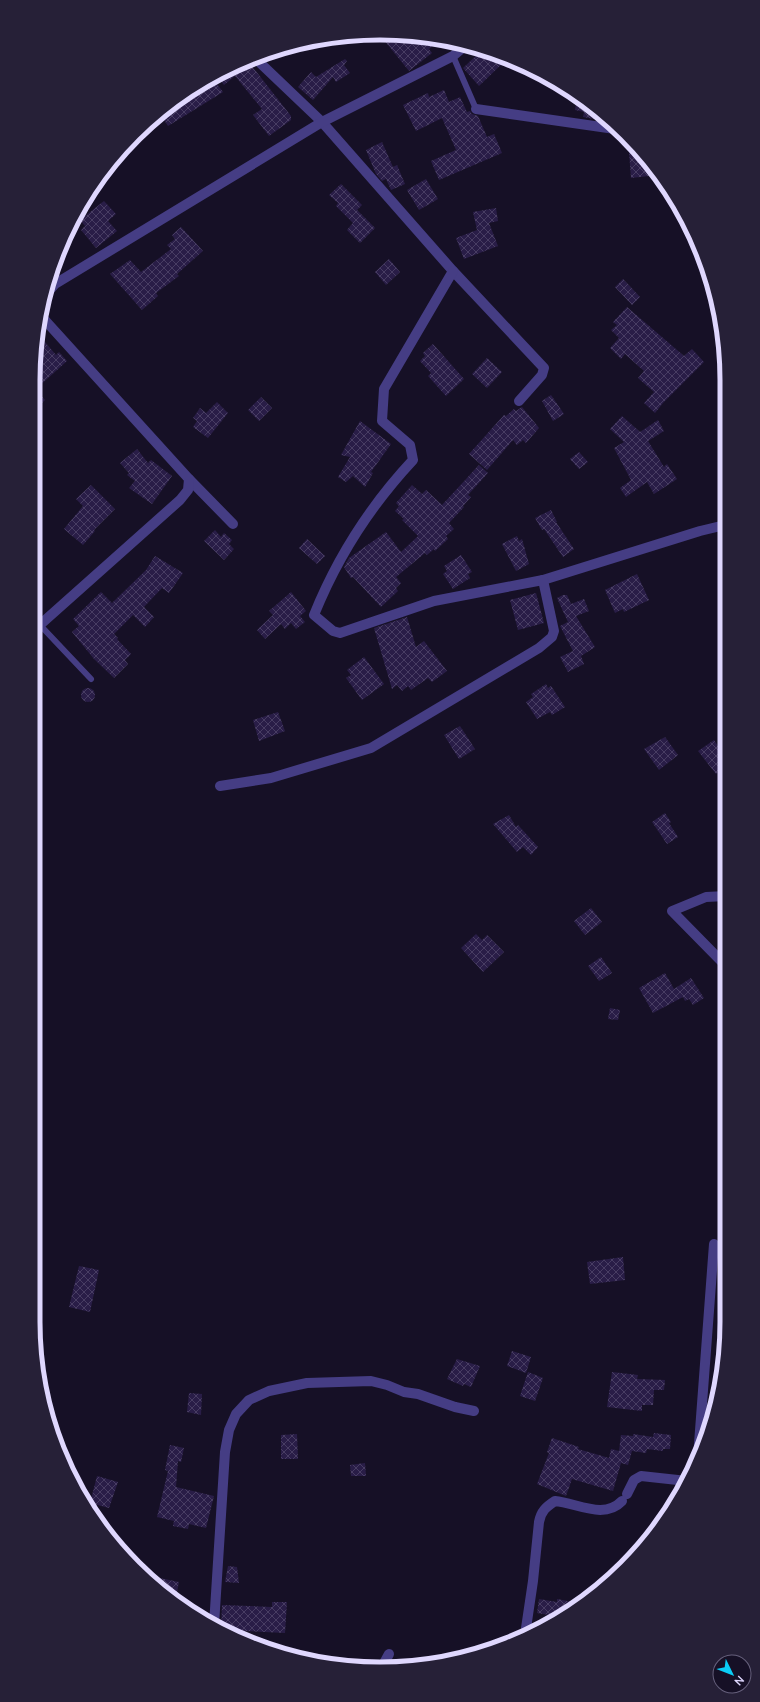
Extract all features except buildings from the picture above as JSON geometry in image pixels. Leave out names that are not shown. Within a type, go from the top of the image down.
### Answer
[{"type":"street","points":[[54,285],[322,122],[453,56],[460,50]]},
{"type":"street","points":[[260,62],[322,122],[452,271],[544,368],[538,380],[519,401]]},
{"type":"street","points":[[476,109],[608,128]]},
{"type":"street","points":[[452,271],[404,351],[384,389],[382,421],[410,445],[412,460],[392,483],[359,529],[324,590],[314,615],[333,631],[340,633],[434,601],[543,580],[700,531],[720,526]]},
{"type":"street","points":[[46,321],[189,479],[234,524]]},
{"type":"street","points":[[40,624],[180,500],[188,490],[189,479]]},
{"type":"street","points":[[220,786],[271,778],[371,748],[539,648],[552,637],[554,631],[543,580]]},
{"type":"street","points":[[720,896],[706,897],[672,911],[720,960]]},
{"type":"street","points":[[699,1438],[714,1244]]},
{"type":"street","points":[[214,1618],[225,1452],[229,1430],[236,1414],[249,1400],[268,1391],[307,1383],[371,1381],[387,1385],[404,1392],[418,1394],[455,1407],[474,1411]]},
{"type":"street","points":[[526,1629],[540,1514],[545,1508],[555,1501],[603,1510],[616,1507],[634,1480],[641,1476],[681,1479]]},
{"type":"street","points":[[385,1662],[389,1654]]},
{"type":"lane","points":[[453,56],[476,109]]},
{"type":"lane","points":[[40,632],[91,679]]}]
